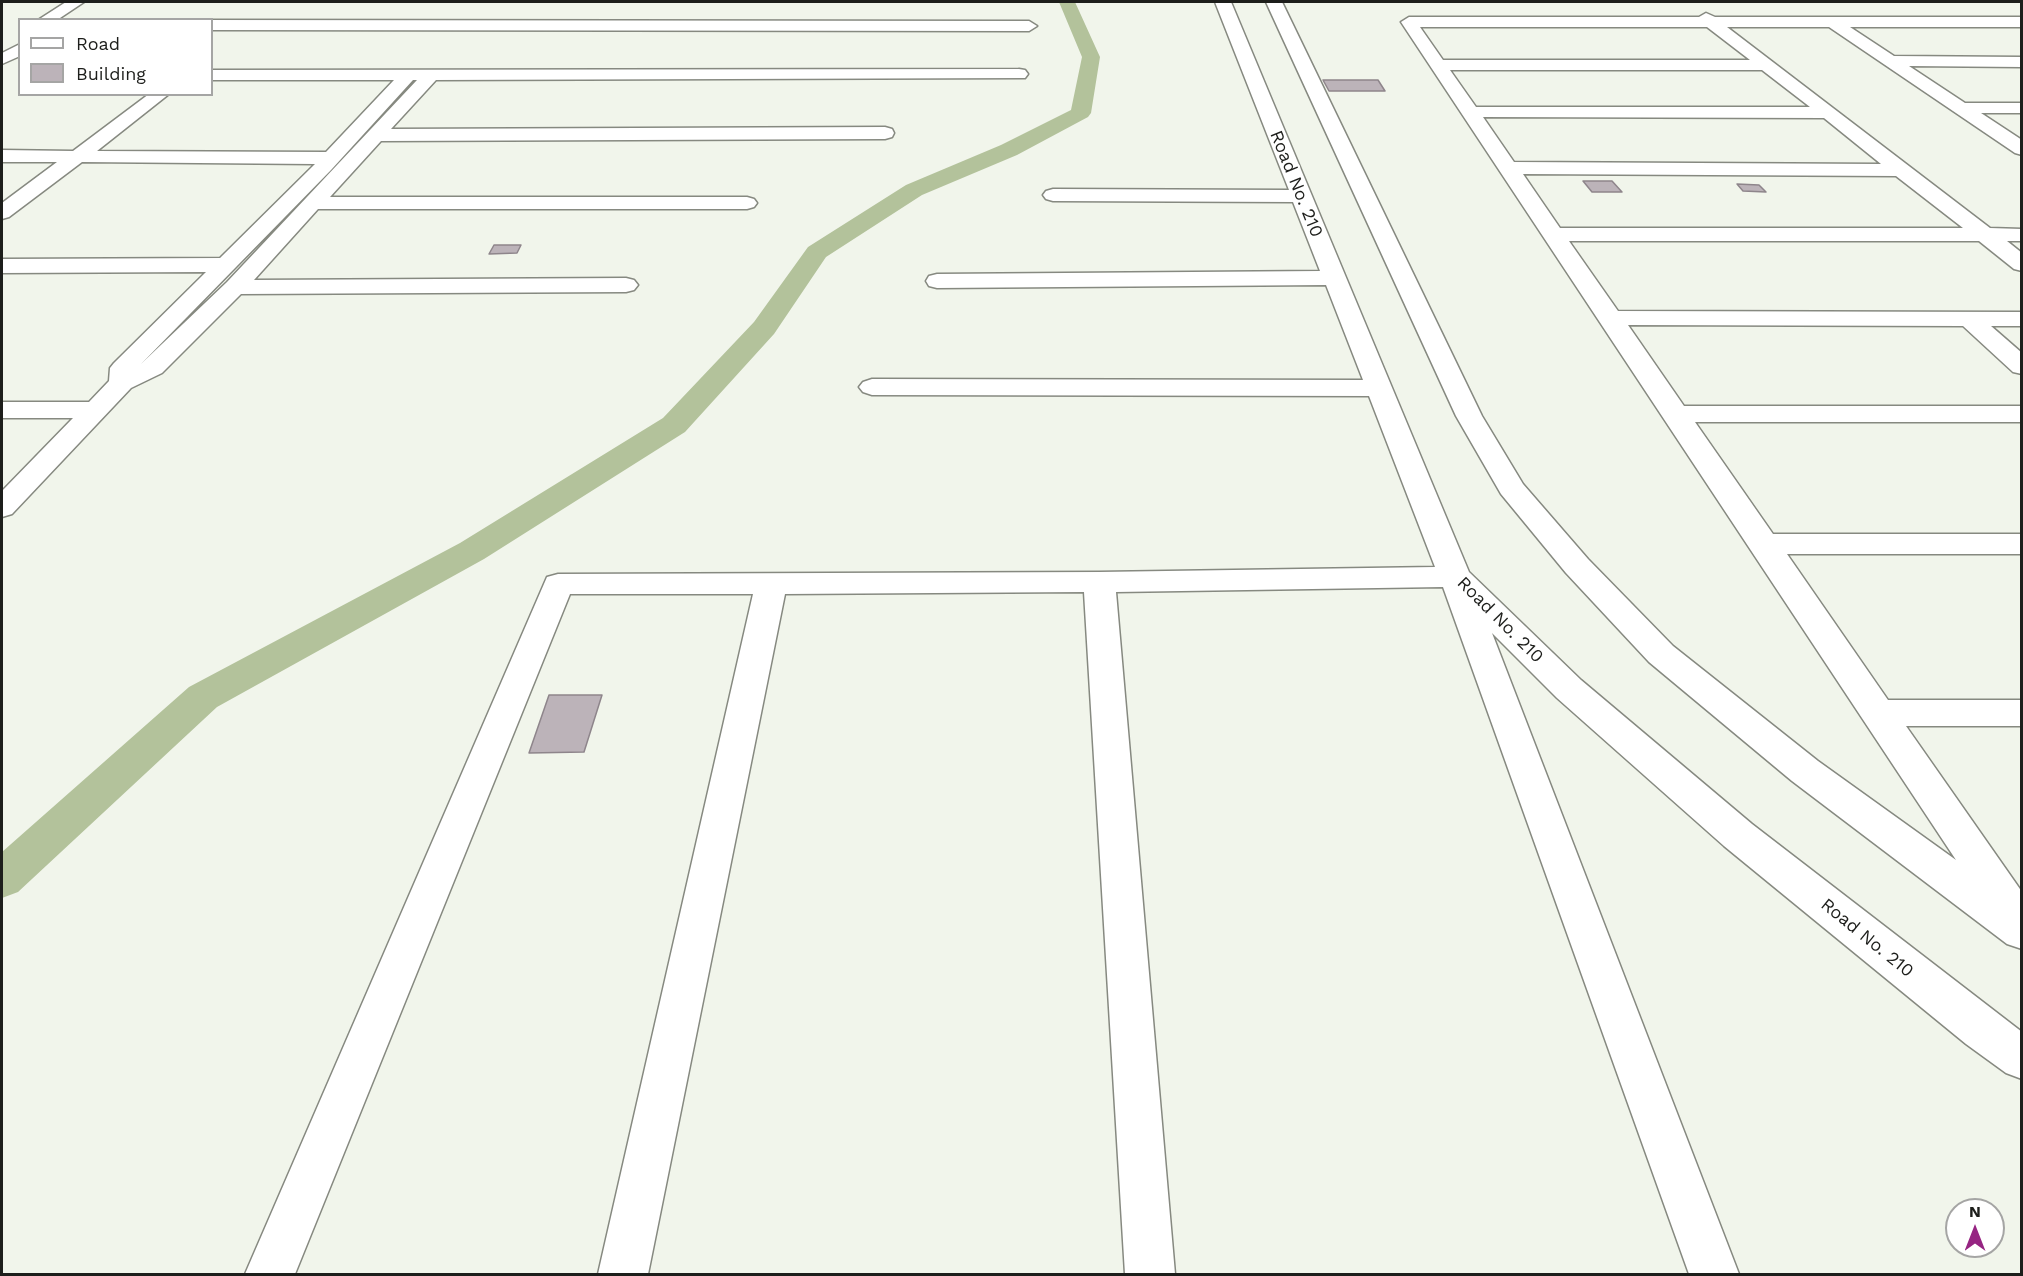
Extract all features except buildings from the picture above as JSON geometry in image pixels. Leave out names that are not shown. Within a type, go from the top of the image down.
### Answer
[{"type":"street","name":"Road No. 210","points":[[1223,2],[1455,577],[1569,689],[1738,835],[1982,1030],[2022,1058]]},
{"type":"street","points":[[1274,2],[1469,416],[1511,488],[1577,566],[1661,654],[1805,771],[2022,931]]},
{"type":"street","points":[[1686,2],[2022,264]]},
{"type":"street","points":[[50,18],[83,4]]},
{"type":"street","points":[[72,18],[83,4]]},
{"type":"street","points":[[2022,22],[1409,22],[2022,926]]},
{"type":"street","points":[[1833,22],[2022,149]]},
{"type":"street","points":[[213,25],[1029,26]]},
{"type":"street","points":[[615,75],[648,26]]},
{"type":"street","points":[[2,44],[18,35]]},
{"type":"street","points":[[2,59],[18,50]]},
{"type":"street","points":[[1891,61],[2022,62]]},
{"type":"street","points":[[1438,65],[1767,65]]},
{"type":"street","points":[[213,75],[1019,74]]},
{"type":"street","points":[[122,383],[123,368],[331,158],[408,75]]},
{"type":"street","points":[[2,508],[122,383],[153,368],[235,286],[431,75]]},
{"type":"street","points":[[2,213],[158,96]]},
{"type":"street","points":[[1960,108],[2022,108]]},
{"type":"street","points":[[1470,112],[1828,113]]},
{"type":"street","points":[[376,135],[885,133]]},
{"type":"street","points":[[2,156],[331,158]]},
{"type":"street","points":[[1507,168],[1901,170]]},
{"type":"street","points":[[1053,195],[1301,196]]},
{"type":"street","points":[[313,203],[747,203]]},
{"type":"street","points":[[1552,234],[2022,235]]},
{"type":"street","points":[[2,266],[225,265]]},
{"type":"street","points":[[937,281],[1334,278]]},
{"type":"street","points":[[235,286],[626,285]]},
{"type":"street","points":[[1609,318],[2022,319]]},
{"type":"street","points":[[1969,319],[2022,367]]},
{"type":"street","points":[[872,387],[1378,388]]},
{"type":"street","points":[[2,410],[96,410]]},
{"type":"street","points":[[1674,414],[2022,414]]},
{"type":"street","points":[[1762,544],[2022,544]]},
{"type":"street","points":[[270,1275],[558,584],[1099,582],[1455,577],[1714,1275]]},
{"type":"street","points":[[1099,582],[1150,1275]]},
{"type":"street","points":[[623,1275],[771,583]]},
{"type":"street","points":[[1877,713],[2022,713]]},
{"type":"waterway","points":[[2,879],[203,697],[472,551],[674,425],[764,328],[817,252],[914,190],[1009,150],[1081,113],[1091,57],[1067,2]]}]
